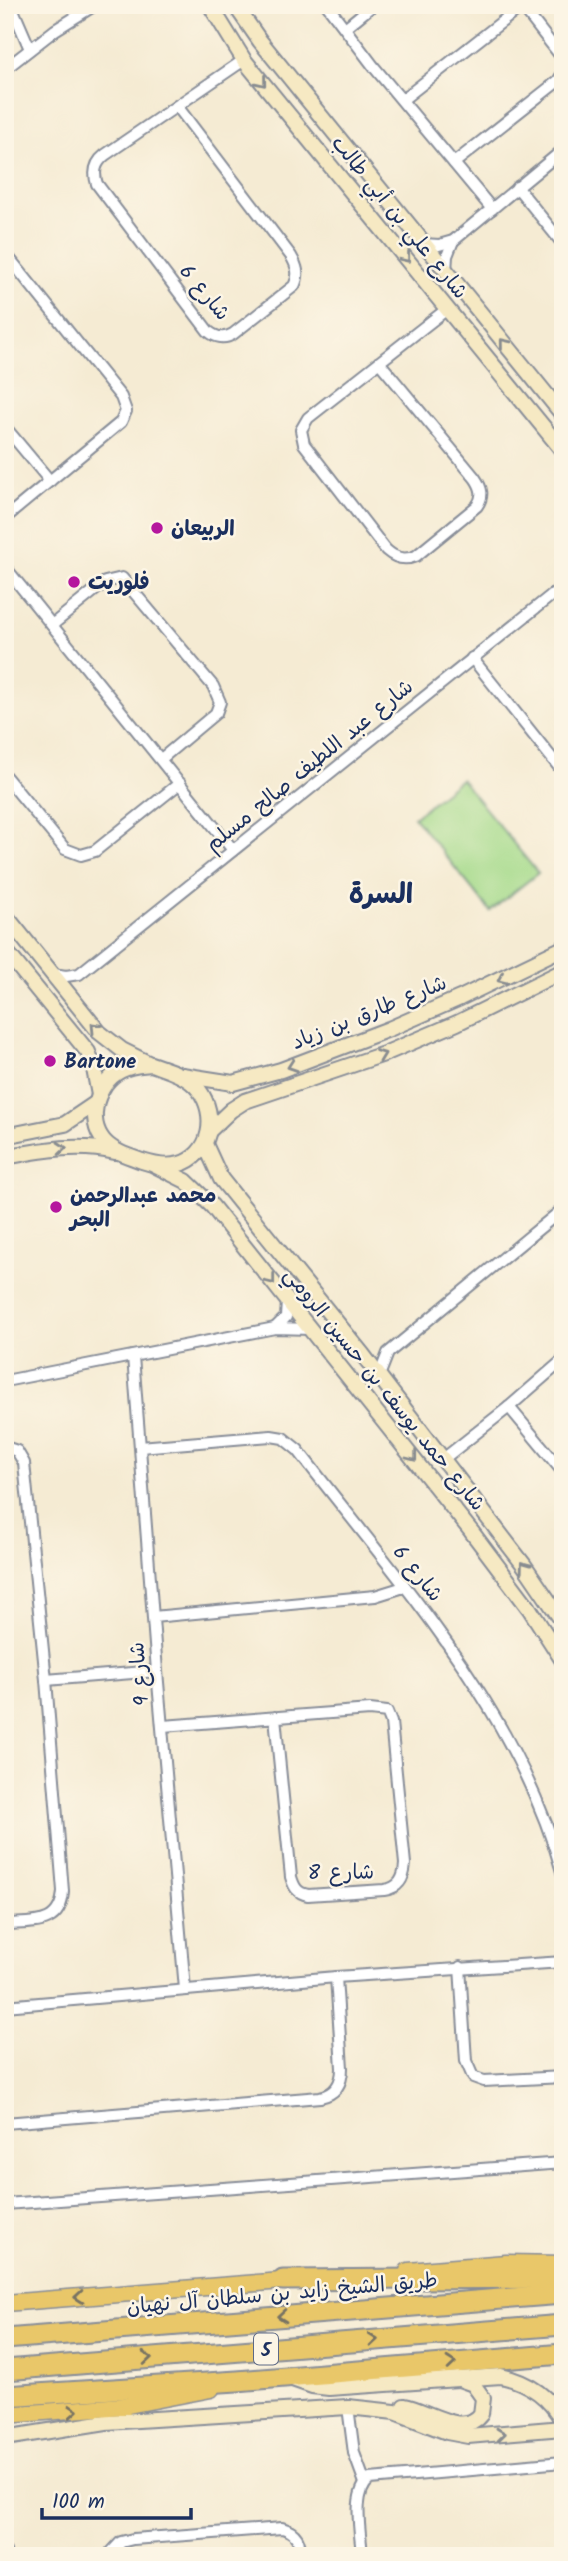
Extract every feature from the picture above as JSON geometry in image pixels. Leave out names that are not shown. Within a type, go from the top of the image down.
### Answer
[{"type":"highway","points":[[284,2280],[563,2278]]},
{"type":"highway","name":"طريق الشيخ زايد بن سلطان آل نهيان","points":[[5,2339],[563,2294]]},
{"type":"highway","name":"5","points":[[5,2370],[563,2325]]},
{"type":"highway","name":"5","points":[[237,2381],[563,2354]]},
{"type":"highway","points":[[5,2396],[237,2381]]},
{"type":"main road","points":[[5,2303],[506,2263],[563,2264]]},
{"type":"main road","points":[[5,2415],[123,2406],[180,2396],[237,2381]]},
{"type":"street","points":[[11,5],[30,49]]},
{"type":"street","points":[[5,69],[95,5]]},
{"type":"street","name":"شارع علي بن أبي طالب","points":[[210,5],[244,60],[563,451]]},
{"type":"street","name":"شارع علي بن أبي طالب","points":[[236,5],[250,29],[563,415]]},
{"type":"street","points":[[327,5],[492,209]]},
{"type":"street","points":[[345,28],[373,5]]},
{"type":"street","points":[[402,100],[522,6],[563,59]]},
{"type":"street","name":"شارع 6","points":[[177,106],[291,256],[298,270],[298,279],[294,286],[226,337],[215,336],[208,331],[97,184],[94,176],[101,158],[244,60]]},
{"type":"street","points":[[454,163],[558,81],[563,74]]},
{"type":"street","points":[[446,271],[447,256],[453,242],[563,150]]},
{"type":"street","points":[[517,187],[563,244]]},
{"type":"street","points":[[424,244],[453,242]]},
{"type":"street","points":[[5,254],[125,404],[126,415],[5,518]]},
{"type":"street","points":[[379,362],[475,478],[481,490],[482,498],[477,506],[416,556],[407,559],[395,557],[386,550],[304,444],[302,428],[308,418],[379,362],[447,309]]},
{"type":"street","points":[[510,385],[516,389],[526,386],[530,376],[526,370]]},
{"type":"street","points":[[530,411],[536,399],[549,398]]},
{"type":"street","points":[[5,427],[50,481]]},
{"type":"street","points":[[5,567],[233,850]]},
{"type":"street","points":[[52,625],[107,580],[122,578],[213,686],[220,702],[216,713],[161,759]]},
{"type":"street","name":"شارع عبد اللطيف صالح مسلم","points":[[79,974],[562,587]]},
{"type":"street","points":[[472,658],[563,772]]},
{"type":"street","points":[[5,776],[65,849],[80,855],[95,850],[180,783]]},
{"type":"street","points":[[5,915],[107,1039],[132,1056],[182,1075],[203,1094],[208,1108],[207,1137],[195,1156],[180,1164],[154,1165],[119,1153],[74,1147],[5,1157]]},
{"type":"street","name":"شارع طارق بن زياد","points":[[182,1075],[233,1083],[281,1070],[389,1029],[563,948]]},
{"type":"street","points":[[5,950],[88,1052],[94,1069],[98,1099]]},
{"type":"street","name":"شارع طارق بن زياد","points":[[207,1137],[231,1110],[245,1101],[384,1054],[457,1023],[563,971]]},
{"type":"street","points":[[52,974],[79,974]]},
{"type":"street","points":[[73,1000],[74,986],[79,974]]},
{"type":"street","points":[[119,1153],[98,1131],[95,1113],[98,1099],[108,1081],[121,1070],[152,1064]]},
{"type":"street","points":[[5,1136],[65,1124],[98,1099]]},
{"type":"street","name":"شارع حمد يوسف بن حسين الرومي","points":[[207,1137],[221,1179],[363,1355],[524,1565],[563,1622]]},
{"type":"street","name":"شارع حمد يوسف بن حسين الرومي","points":[[154,1165],[179,1177],[212,1206],[515,1587],[563,1661]]},
{"type":"street","points":[[379,1377],[388,1353],[563,1209]]},
{"type":"street","points":[[246,1249],[251,1237],[264,1234]]},
{"type":"street","points":[[275,1328],[286,1317],[287,1301]]},
{"type":"street","points":[[5,1381],[275,1328],[311,1329]]},
{"type":"street","points":[[363,1355],[388,1353]]},
{"type":"street","name":"شارع 9","points":[[133,1356],[157,1671],[186,1989]]},
{"type":"street","points":[[442,1460],[563,1360]]},
{"type":"street","points":[[509,1407],[563,1472]]},
{"type":"street","name":"شارع 6","points":[[140,1447],[261,1436],[278,1437],[298,1450],[436,1625],[479,1688],[497,1718],[534,1794],[563,1875]]},
{"type":"street","points":[[5,1447],[17,1451],[24,1463],[46,1681],[62,1897],[59,1909],[47,1920],[5,1924]]},
{"type":"street","points":[[153,1617],[375,1596],[404,1587]]},
{"type":"street","points":[[46,1681],[157,1671]]},
{"type":"street","name":"شارع 8","points":[[163,1726],[275,1717],[376,1709],[388,1714],[405,1864],[401,1881],[395,1887],[308,1895],[295,1888],[290,1872],[275,1717]]},
{"type":"street","points":[[5,2006],[460,1967],[563,1962]]},
{"type":"street","points":[[460,1967],[467,2061],[472,2077],[484,2081],[563,2077]]},
{"type":"street","points":[[5,2123],[320,2098],[331,2094],[340,2081],[342,2068],[336,1977]]},
{"type":"street","points":[[5,2204],[563,2163]]},
{"type":"street","points":[[506,2263],[563,2256]]},
{"type":"street","points":[[287,2377],[312,2386],[329,2388],[490,2375],[522,2382],[548,2401],[563,2422]]},
{"type":"street","points":[[5,2438],[106,2422],[386,2405],[407,2407],[459,2425],[470,2424],[481,2414],[483,2398],[473,2384],[459,2379]]},
{"type":"street","points":[[348,2407],[351,2438],[365,2483]]},
{"type":"street","points":[[364,2407],[395,2412],[447,2432],[468,2436],[563,2428]]},
{"type":"street","points":[[362,2556],[359,2495],[365,2483],[376,2477],[563,2462]]},
{"type":"street","points":[[108,2556],[116,2546],[133,2539],[282,2528],[291,2531],[297,2538],[301,2556]]},
{"type":"green space","points":[[461,779],[538,873],[490,911],[414,817]]},
{"type":"place","name":"الربيعان","points":[[157,528]]},
{"type":"place","name":"فلوريت","points":[[74,582]]},
{"type":"place","name":"Bartone","points":[[50,1061]]},
{"type":"place","name":"محمد عبدالرحمن البحر","points":[[56,1207]]},
{"type":"district","name":"السرة","points":[[381,893]]}]
